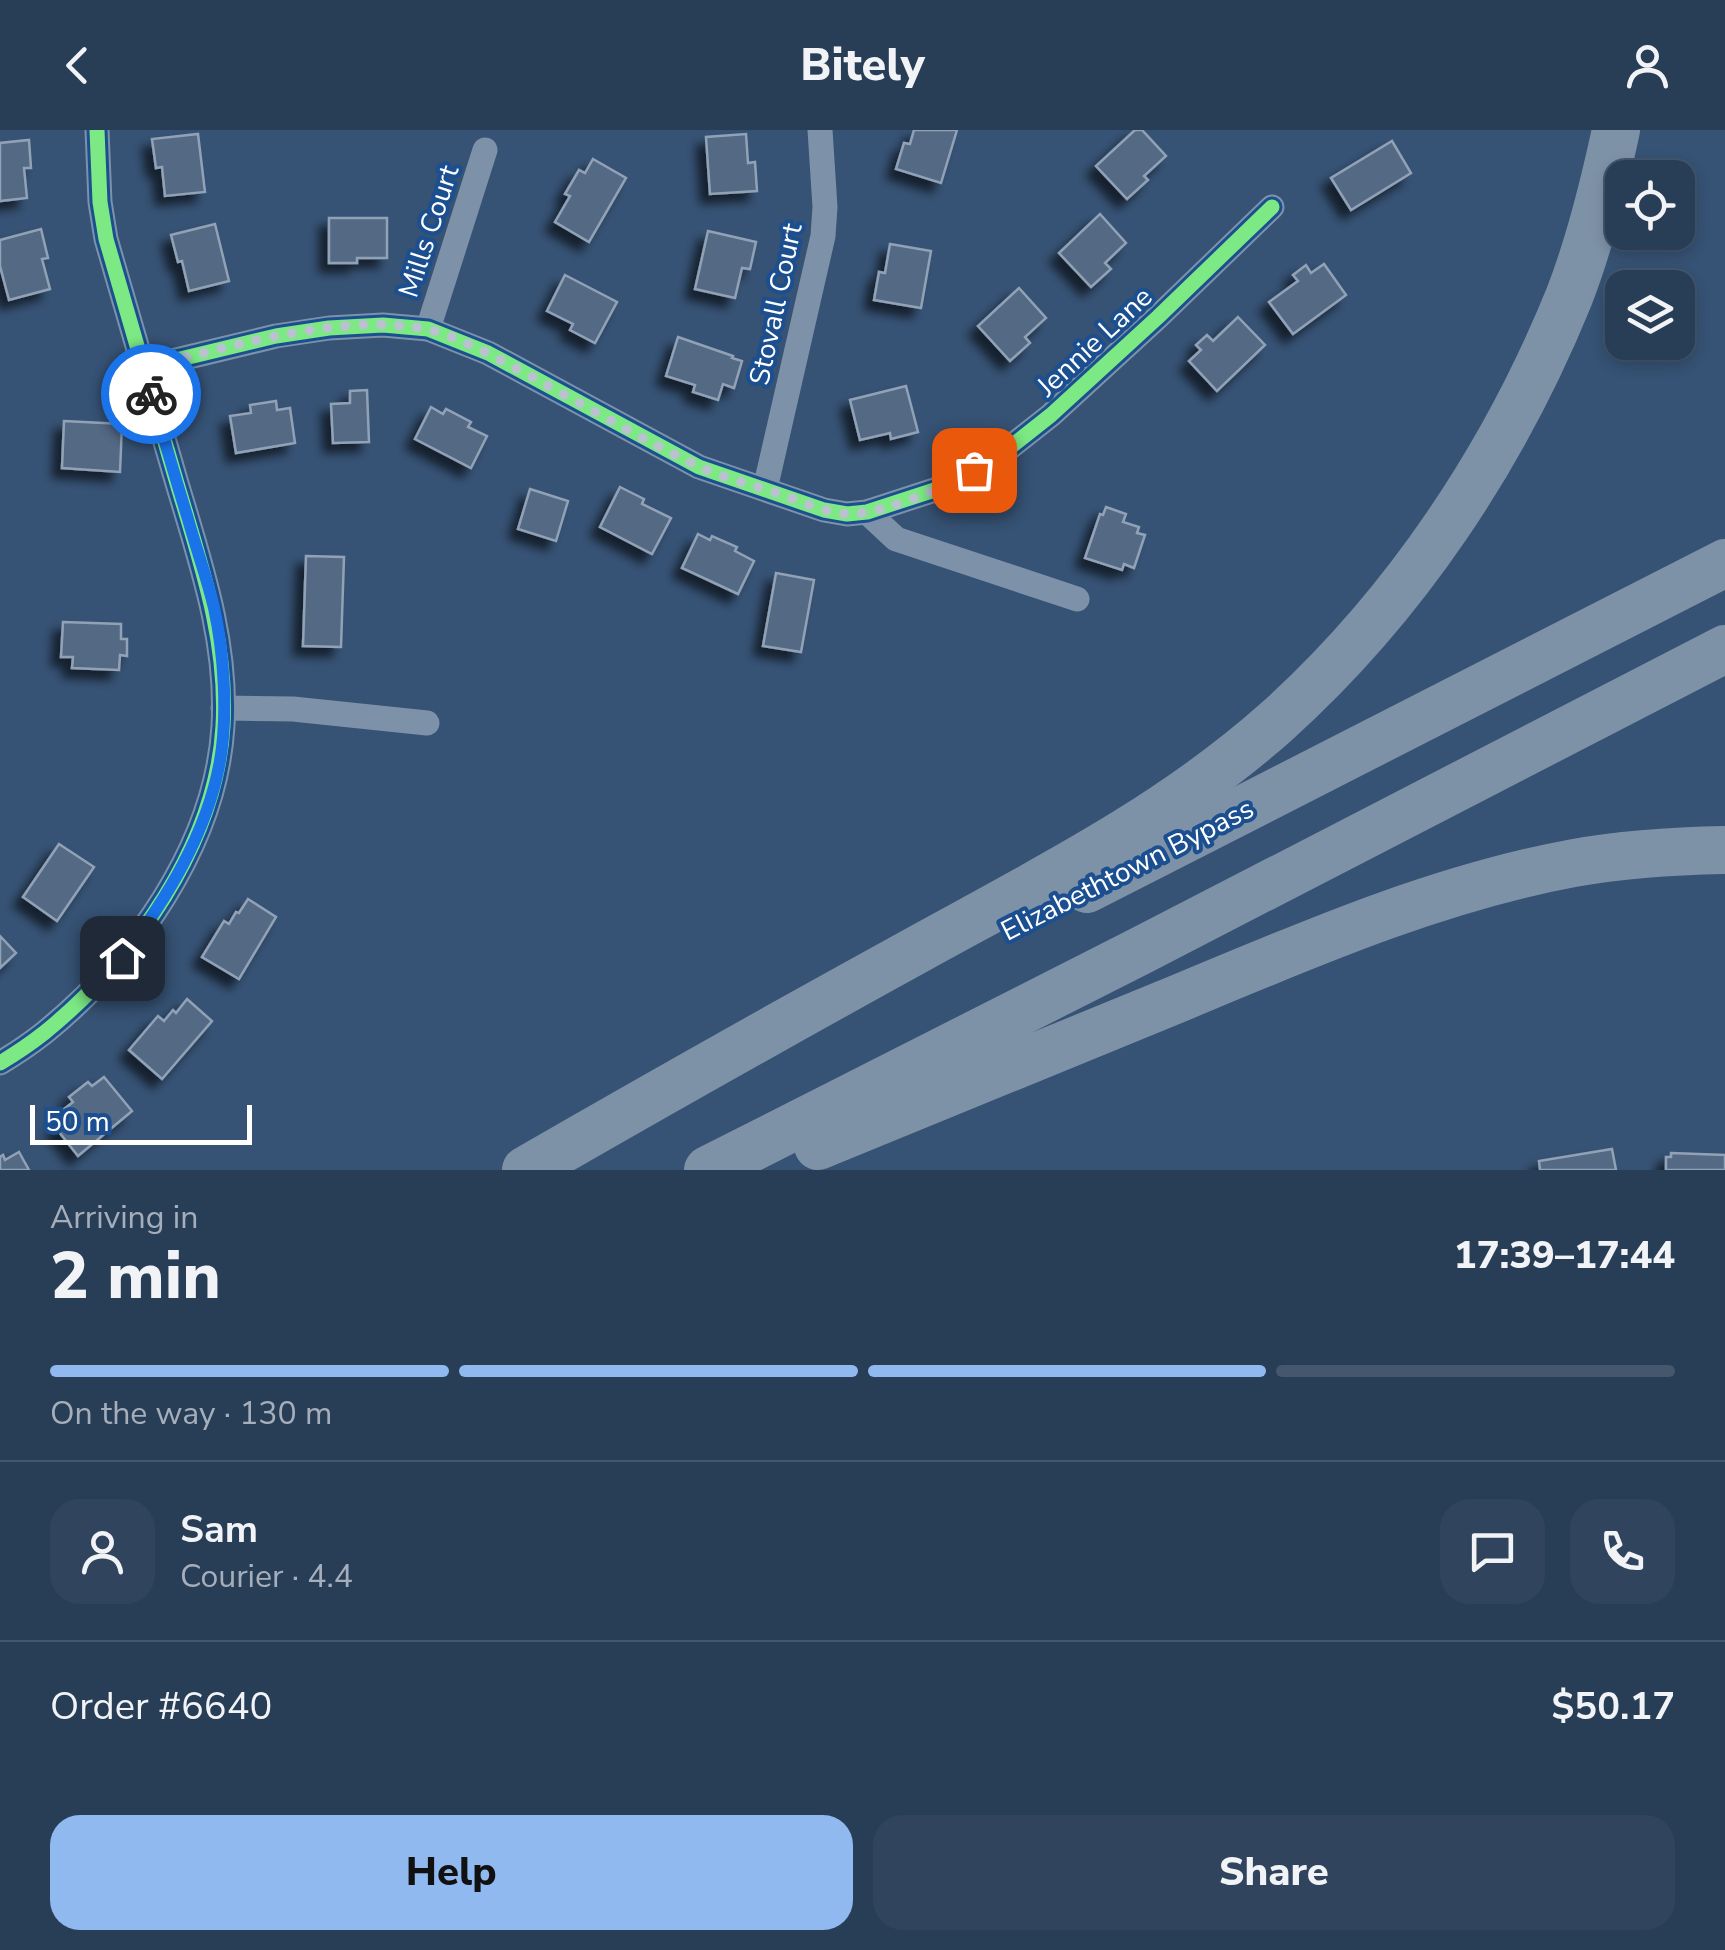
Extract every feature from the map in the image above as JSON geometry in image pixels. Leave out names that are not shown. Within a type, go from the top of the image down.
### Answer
[{"type":"highway","points":[[526,1170],[1103,847],[1192,788],[1275,723],[1362,636],[1418,567],[1476,480],[1528,389],[1570,294],[1602,194],[1616,130]]},
{"type":"highway","name":"Elizabethtown Bypass","points":[[526,1170],[688,1094],[1725,562]]},
{"type":"highway","points":[[708,1170],[1725,649]]},
{"type":"highway","points":[[759,1170],[1383,916],[1478,885],[1576,863],[1676,851],[1725,850]]},
{"type":"street","points":[[0,1064],[43,1034],[96,986],[144,929],[182,866],[211,798],[220,761],[224,686],[214,610],[106,239],[97,130]]},
{"type":"street","name":"Stovall Court","points":[[765,489],[824,236],[820,130]]},
{"type":"street","name":"Mills Court","points":[[428,330],[485,150]]},
{"type":"street","name":"Jennie Lane","points":[[143,368],[276,336],[329,328],[383,325],[428,330],[488,353],[699,467],[824,510],[867,512],[950,485],[999,456],[1051,415],[1272,207]]},
{"type":"street","points":[[867,512],[896,539],[1077,599]]},
{"type":"street","points":[[224,708],[293,709],[427,724]]},
{"type":"building","points":[[914,130],[957,130],[941,183],[896,169],[904,143],[910,144]]},
{"type":"building","points":[[1135,130],[1142,130],[1166,156],[1127,199],[1096,166]]},
{"type":"building","points":[[198,134],[205,192],[165,196],[162,167],[156,168],[152,139]]},
{"type":"building","points":[[746,134],[748,163],[755,162],[757,191],[710,194],[706,137]]},
{"type":"building","points":[[29,140],[31,168],[24,168],[27,198],[0,201],[0,143]]},
{"type":"building","points":[[1392,141],[1411,173],[1351,210],[1331,178]]},
{"type":"building","points":[[593,159],[626,178],[589,242],[555,222],[579,170],[585,173]]},
{"type":"building","points":[[1100,214],[1126,243],[1105,263],[1111,269],[1091,287],[1059,253]]},
{"type":"building","points":[[329,218],[387,218],[387,258],[329,263]]},
{"type":"building","points":[[215,224],[229,281],[189,291],[171,235]]},
{"type":"building","points":[[41,229],[48,258],[42,259],[50,289],[9,300],[0,266],[0,240]]},
{"type":"building","points":[[708,231],[756,242],[750,269],[742,268],[735,298],[695,289]]},
{"type":"building","points":[[890,244],[931,251],[921,308],[874,300],[879,272],[885,273]]},
{"type":"building","points":[[1324,264],[1346,295],[1293,334],[1269,302],[1298,281],[1293,275],[1306,265],[1311,273]]},
{"type":"building","points":[[565,275],[617,302],[595,343],[570,330],[573,324],[547,311]]},
{"type":"building","points":[[1019,288],[1046,318],[1025,337],[1030,343],[1010,361],[978,326]]},
{"type":"building","points":[[1238,317],[1265,345],[1217,391],[1189,361],[1201,350],[1196,345],[1207,335],[1213,341]]},
{"type":"building","points":[[678,337],[742,361],[734,388],[723,384],[718,400],[693,392],[695,385],[666,376]]},
{"type":"building","points":[[906,386],[918,432],[891,439],[890,433],[860,440],[850,400]]},
{"type":"building","points":[[367,390],[369,442],[333,443],[331,404],[350,403],[350,391]]},
{"type":"building","points":[[276,401],[277,410],[290,408],[295,443],[236,453],[230,416],[251,413],[250,405]]},
{"type":"building","points":[[431,407],[443,414],[446,409],[487,436],[471,468],[415,439]]},
{"type":"building","points":[[64,421],[122,424],[120,472],[62,468]]},
{"type":"building","points":[[620,487],[644,499],[642,504],[671,518],[652,554],[600,527]]},
{"type":"building","points":[[530,489],[568,501],[556,541],[518,529]]},
{"type":"building","points":[[1106,507],[1126,514],[1123,522],[1139,527],[1137,533],[1145,535],[1134,568],[1124,564],[1122,570],[1085,558]]},
{"type":"building","points":[[698,534],[737,547],[735,551],[754,561],[738,594],[682,568]]},
{"type":"building","points":[[306,556],[344,557],[341,647],[303,646]]},
{"type":"building","points":[[776,573],[814,580],[801,652],[763,646]]},
{"type":"building","points":[[63,622],[121,624],[121,639],[127,639],[127,656],[120,655],[119,670],[72,668],[73,657],[61,657]]},
{"type":"building","points":[[59,844],[94,867],[57,921],[23,897]]},
{"type":"building","points":[[248,899],[276,917],[239,979],[202,957],[224,921],[229,924]]},
{"type":"building","points":[[0,936],[16,953],[0,968]]},
{"type":"building","points":[[187,999],[212,1021],[162,1079],[129,1050],[158,1016],[164,1021]]},
{"type":"building","points":[[104,1077],[132,1111],[78,1156],[55,1127],[68,1116],[63,1110],[73,1102],[69,1097],[88,1082],[92,1086]]},
{"type":"building","points":[[1612,1149],[1616,1170],[1540,1170],[1539,1161]]},
{"type":"building","points":[[19,1152],[29,1170],[0,1170],[0,1157],[3,1155],[5,1160]]},
{"type":"building","points":[[1671,1153],[1725,1155],[1725,1170],[1666,1170],[1666,1157],[1671,1157]]},
{"type":"cycle path","points":[[0,1063],[39,1037],[77,1004],[109,971],[165,897],[205,814],[223,726],[221,663],[210,602],[106,239],[97,130]]},
{"type":"cycle path","points":[[143,368],[276,336],[329,328],[383,325],[428,329],[488,353],[699,467],[824,510],[867,512],[950,485],[999,456],[1051,415],[1272,207]]},
{"type":"way so far","points":[[151,394],[143,368],[276,336],[329,328],[406,327],[428,330],[488,353],[699,467],[824,510],[867,512],[950,485],[974,470]]},
{"type":"route","points":[[122,958],[182,866],[198,832],[220,761],[224,724],[224,686],[214,610],[151,394]]}]
